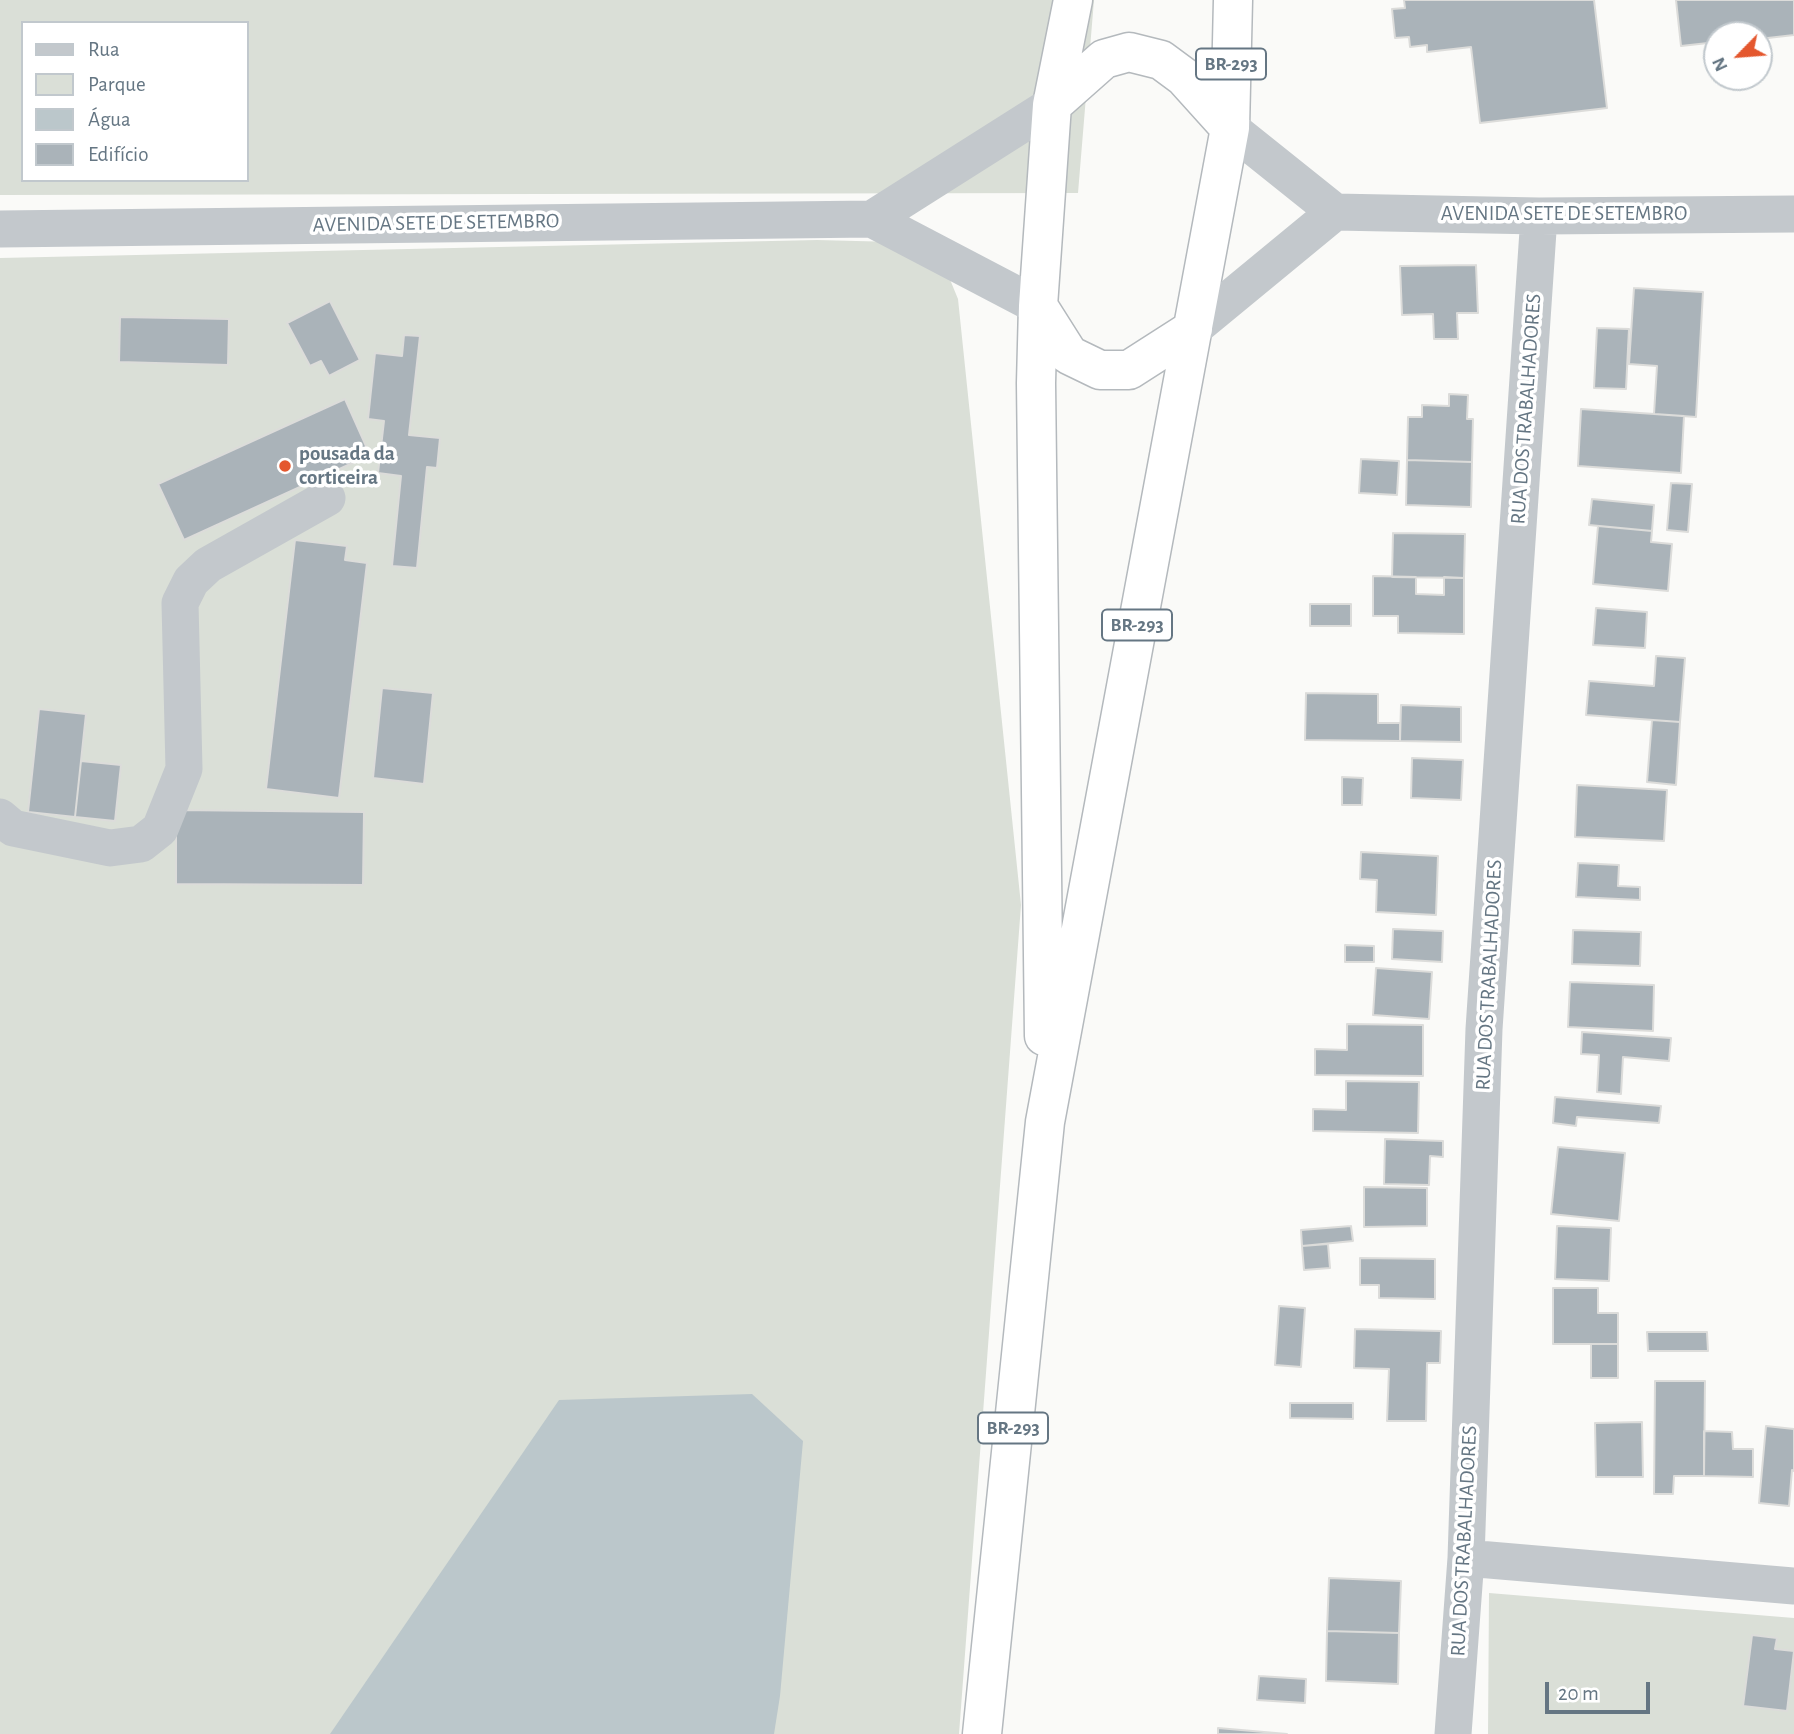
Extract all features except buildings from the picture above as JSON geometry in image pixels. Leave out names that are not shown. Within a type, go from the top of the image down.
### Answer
[{"type":"highway","name":"BR-293","points":[[1045,1122],[1038,306],[1052,106],[1073,0]]},
{"type":"highway","name":"BR-293","points":[[982,1734],[1045,1122],[1230,128],[1233,0]]},
{"type":"highway","points":[[1052,106],[1104,59],[1129,52],[1161,60],[1184,77],[1230,128]]},
{"type":"highway","points":[[1038,306],[1069,355],[1100,370],[1129,370],[1193,329]]},
{"type":"street","points":[[872,219],[1052,106]]},
{"type":"street","points":[[1193,329],[1335,212],[1230,128]]},
{"type":"street","name":"AVENIDA SETE DE SETEMBRO","points":[[1335,212],[1539,216],[1794,214]]},
{"type":"street","name":"RUA DOS TRABALHADORES","points":[[1453,1734],[1466,1558],[1484,1030],[1539,216]]},
{"type":"street","name":"AVENIDA SETE DE SETEMBRO","points":[[0,229],[872,219],[1038,306]]},
{"type":"street","points":[[0,817],[13,828],[110,848],[141,844],[160,829],[184,769],[180,603],[191,581],[208,565],[327,498]]},
{"type":"street","points":[[1466,1558],[1794,1586]]},
{"type":"green space","points":[[0,0],[1094,0],[1078,193],[0,195]]},
{"type":"green space","points":[[817,240],[935,243],[958,299],[1021,905],[959,1734],[0,1734],[0,258]]},
{"type":"green space","points":[[1489,1593],[1794,1618],[1794,1734],[1488,1734]]},
{"type":"water","points":[[752,1394],[803,1441],[780,1696],[774,1734],[330,1734],[559,1400]]},
{"type":"place","name":"pousada da corticeira","points":[[285,466]]}]
